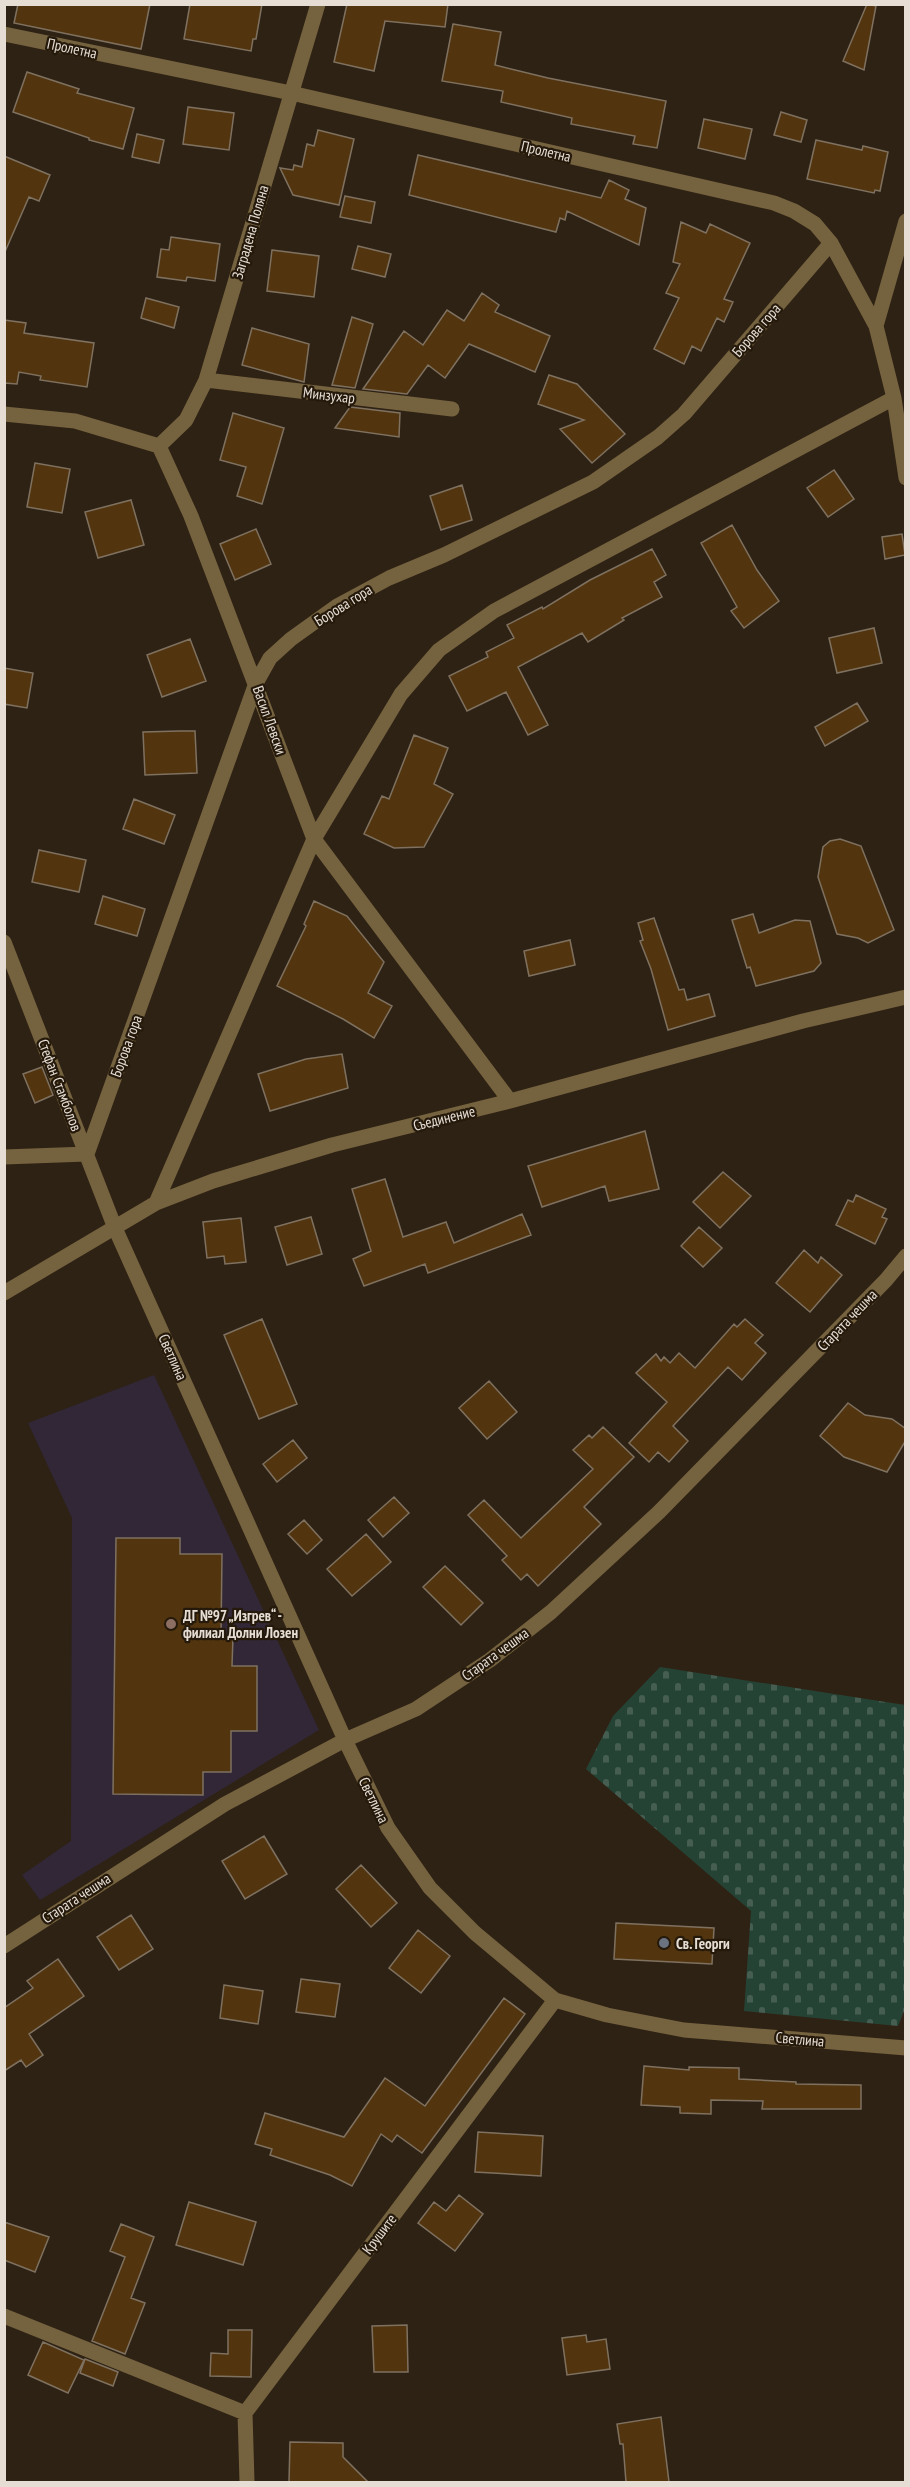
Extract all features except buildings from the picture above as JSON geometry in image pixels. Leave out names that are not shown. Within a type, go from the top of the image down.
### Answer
[{"type":"street","name":"Заградена Поляна","points":[[159,446],[186,420],[206,380],[318,4]]},
{"type":"street","name":"Пролетна","points":[[4,34],[291,93],[774,203],[794,211],[815,224],[831,243],[876,326],[894,398],[906,478]]},
{"type":"street","points":[[876,326],[906,221]]},
{"type":"street","name":"Борова гора","points":[[87,1154],[256,683],[270,658],[291,639],[337,606],[389,578],[444,555],[593,482],[658,437],[684,414],[831,243]]},
{"type":"street","name":"Минзухар","points":[[206,380],[452,410]]},
{"type":"street","points":[[156,1203],[314,839],[400,694],[439,650],[494,611],[894,398]]},
{"type":"street","points":[[4,414],[75,421],[159,446]]},
{"type":"street","name":"Васил Левски","points":[[159,446],[191,516],[314,839],[510,1101]]},
{"type":"street","name":"Стефан Стамболов","points":[[4,942],[116,1228]]},
{"type":"street","name":"Съединение","points":[[4,1293],[156,1203],[213,1180],[332,1145],[510,1101],[803,1021],[906,997]]},
{"type":"street","points":[[4,1157],[87,1154]]},
{"type":"street","name":"Светлина","points":[[116,1228],[345,1740],[388,1828],[430,1888],[475,1933],[555,2000],[607,2015],[684,2030],[906,2048]]},
{"type":"street","name":"Старата чешма","points":[[4,1946],[225,1804],[345,1740],[416,1709],[490,1660],[552,1612],[659,1512],[886,1280],[906,1256]]},
{"type":"street","name":"Крушите","points":[[245,2413],[555,2000]]},
{"type":"street","points":[[4,2316],[245,2413],[247,2482]]},
{"type":"shaded area","name":"ДГ №97 „Изгрев“ - филиал Долни Лозен","points":[[154,1375],[319,1730],[40,1900],[22,1875],[71,1841],[72,1518],[28,1423]]},
{"type":"green space","points":[[660,1667],[905,1705],[906,2006],[898,2026],[744,2011],[751,1911],[586,1769],[613,1716]]},
{"type":"place","name":"ДГ №97 „Изгрев“ - филиал Долни Лозен","points":[[171,1624]]},
{"type":"place","name":"Св. Георги","points":[[664,1943]]}]
